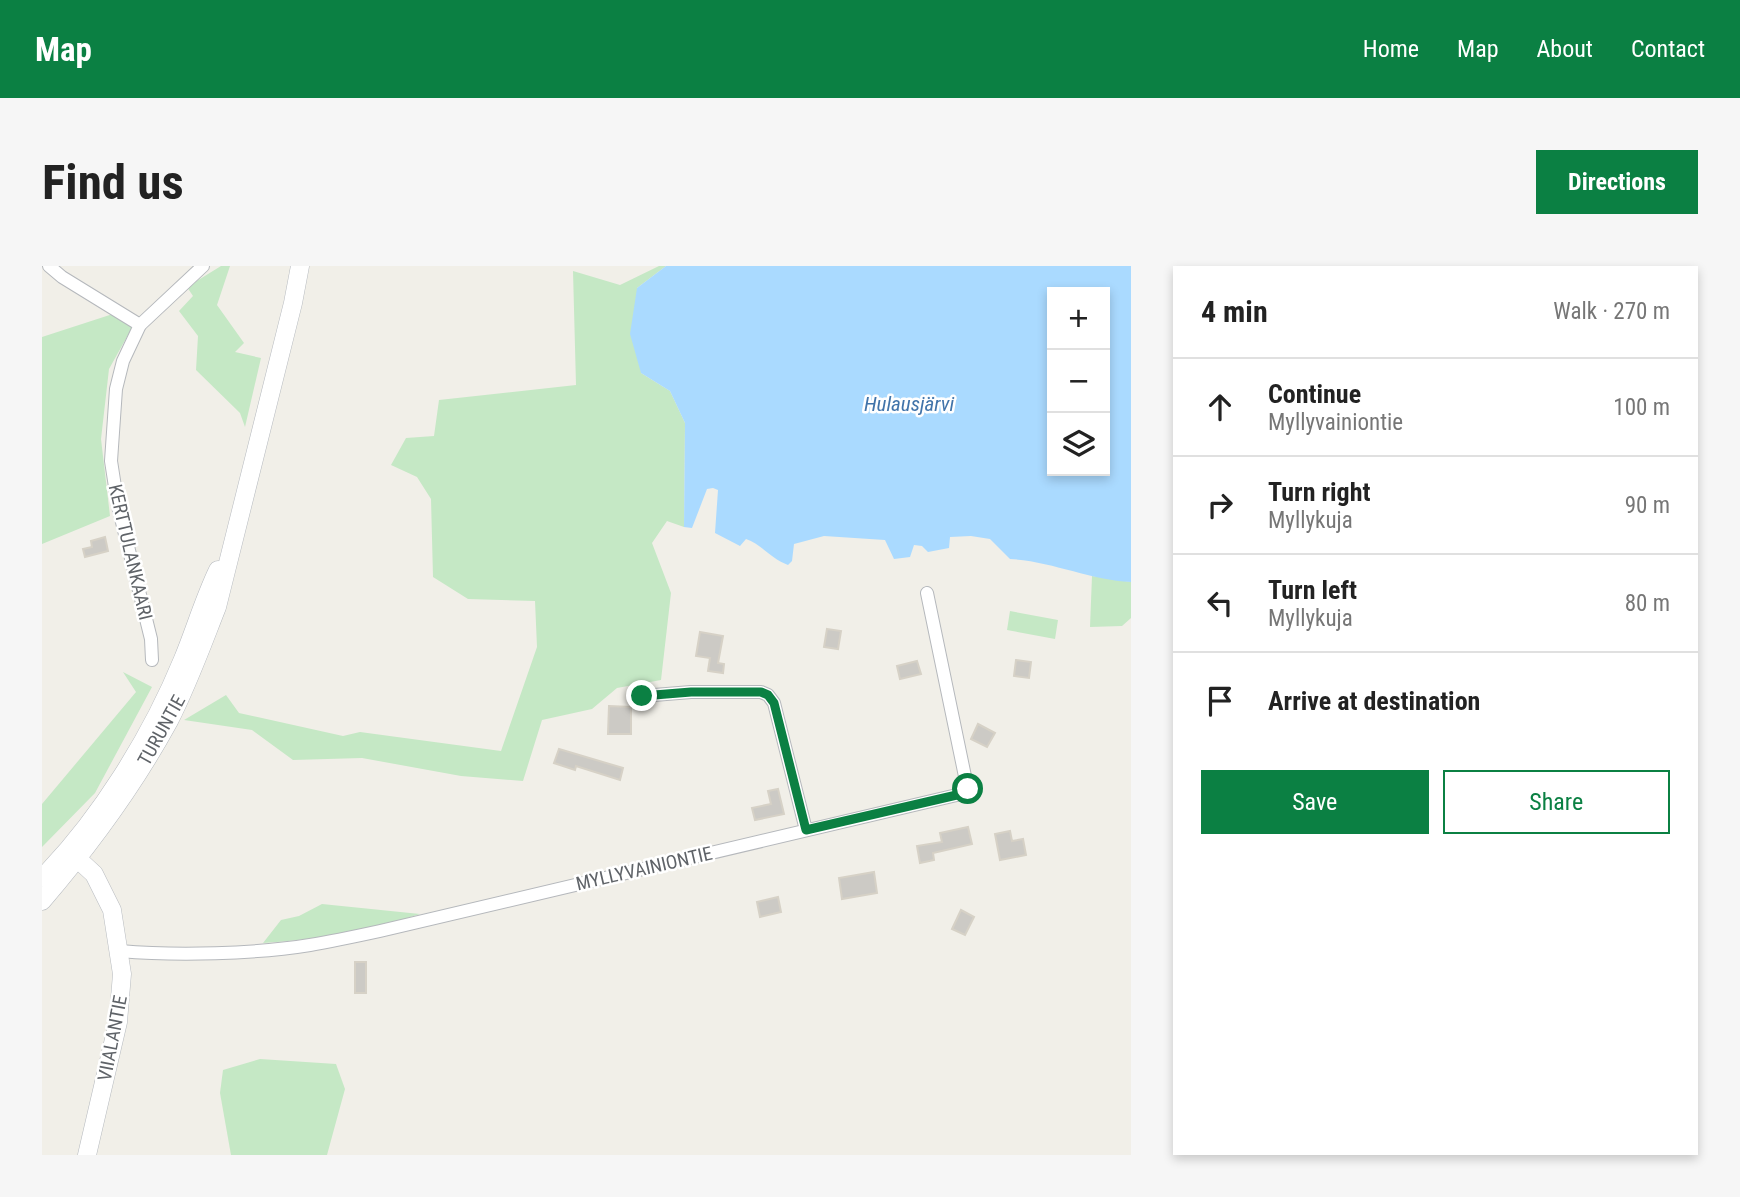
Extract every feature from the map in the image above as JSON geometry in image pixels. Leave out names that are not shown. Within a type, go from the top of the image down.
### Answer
[{"type":"main road","name":"TURUNTIE","points":[[42,901],[73,855],[145,762],[178,702],[217,607],[300,266]]},
{"type":"main road","name":"TURUNTIE","points":[[42,878],[73,855]]},
{"type":"main road","name":"VIIALANTIE","points":[[73,855],[94,874],[112,911],[122,974],[118,1022],[87,1155]]},
{"type":"street","points":[[49,266],[62,277],[140,325]]},
{"type":"street","name":"KERTTULANKAARI","points":[[152,660],[151,639],[118,506],[111,461],[116,389],[123,360],[140,325],[203,266]]},
{"type":"street","name":"MYLLYVAINIONTIE","points":[[120,951],[228,951],[309,945],[380,931],[961,794],[968,789],[927,593]]},
{"type":"street","points":[[642,696],[691,692],[761,692],[768,695],[774,703],[806,830]]},
{"type":"green space","points":[[221,266],[230,266],[217,305],[244,343],[235,352],[261,358],[245,427],[240,413],[196,370],[198,336],[179,311],[193,296],[187,287]]},
{"type":"green space","points":[[659,266],[666,266],[637,288],[641,373],[670,391],[685,423],[684,527],[667,521],[652,543],[671,593],[661,680],[617,688],[592,709],[542,720],[523,781],[461,776],[362,758],[293,760],[252,730],[184,720],[226,695],[239,713],[343,736],[360,732],[501,751],[537,647],[535,601],[468,599],[433,577],[431,499],[417,477],[391,465],[406,438],[434,436],[439,400],[576,385],[573,271],[620,285]]},
{"type":"green space","points":[[122,311],[138,317],[109,369],[101,439],[110,516],[42,544],[42,337]]},
{"type":"green space","points":[[1092,576],[1131,582],[1131,618],[1122,626],[1090,627]]},
{"type":"green space","points":[[1010,611],[1058,620],[1055,639],[1007,630]]},
{"type":"green space","points":[[123,672],[152,687],[95,793],[42,847],[42,804],[136,692]]},
{"type":"green space","points":[[322,904],[420,914],[342,934],[263,943],[281,920],[299,916]]},
{"type":"green space","points":[[260,1059],[336,1064],[345,1089],[327,1155],[231,1155],[220,1093],[223,1070]]},
{"type":"water","name":"Hulausjärvi","points":[[666,266],[1131,266],[1131,582],[1010,559],[990,539],[971,536],[950,537],[949,548],[928,552],[922,546],[914,545],[910,557],[894,559],[885,540],[824,536],[794,544],[792,561],[788,565],[751,541],[746,539],[740,546],[715,533],[718,490],[713,488],[707,489],[692,528],[684,527],[685,423],[670,391],[641,373],[630,334],[637,288]]},
{"type":"building","points":[[105,537],[108,551],[85,557],[83,549],[92,547],[91,541]]},
{"type":"building","points":[[827,629],[841,631],[838,649],[824,647]]},
{"type":"building","points":[[700,632],[723,636],[718,663],[724,664],[723,673],[708,671],[710,658],[696,656]]},
{"type":"building","points":[[1016,660],[1031,662],[1029,678],[1014,676]]},
{"type":"building","points":[[917,661],[921,674],[900,679],[897,666]]},
{"type":"building","points":[[609,706],[631,707],[631,734],[608,734]]},
{"type":"building","points":[[978,724],[995,733],[987,747],[971,739]]},
{"type":"building","points":[[559,749],[623,768],[620,780],[576,766],[575,770],[554,763]]},
{"type":"building","points":[[778,789],[784,814],[755,820],[752,808],[771,804],[768,791]]},
{"type":"building","points":[[968,827],[972,844],[933,853],[934,860],[920,863],[917,846],[942,842],[940,833]]},
{"type":"building","points":[[1010,831],[1012,841],[1023,839],[1026,855],[1000,860],[995,834]]},
{"type":"building","points":[[874,872],[877,893],[842,899],[839,878]]},
{"type":"building","points":[[778,897],[781,912],[760,917],[757,902]]},
{"type":"building","points":[[961,910],[974,917],[965,935],[952,929]]},
{"type":"building","points":[[355,962],[366,962],[366,993],[355,993]]},
{"type":"route","points":[[642,696],[691,692],[761,692],[768,695],[774,703],[806,830],[961,794],[968,789]]}]
